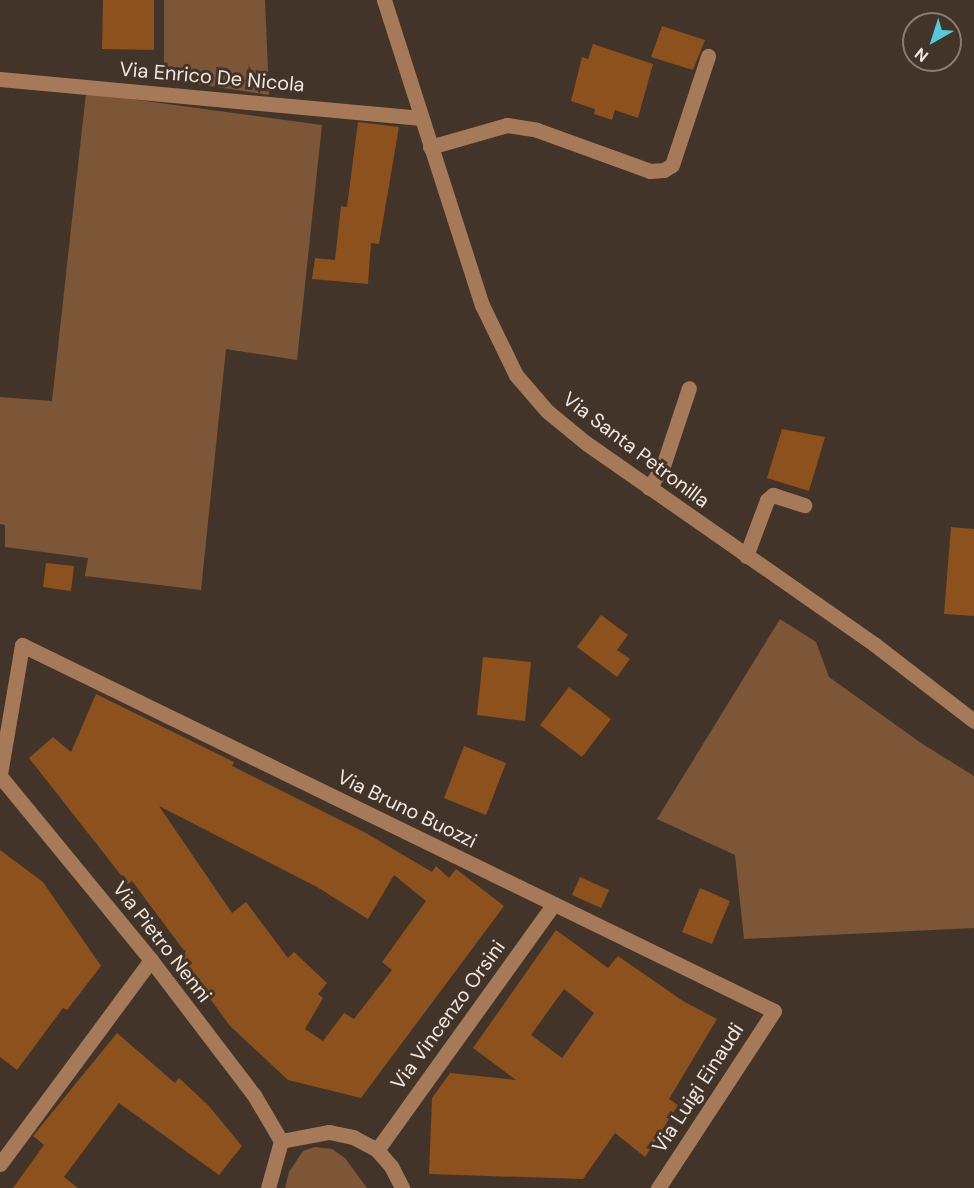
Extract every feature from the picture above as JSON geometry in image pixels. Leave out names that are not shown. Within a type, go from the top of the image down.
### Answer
[{"type":"street","name":"Via Santa Petronilla","points":[[384,0],[482,305],[516,375],[547,411],[650,488],[874,644],[974,721]]},
{"type":"street","points":[[430,147],[507,125],[537,130],[650,171],[664,170],[672,165],[708,56]]},
{"type":"street","name":"Via Enrico De Nicola","points":[[0,79],[421,118]]},
{"type":"street","points":[[650,488],[663,466],[689,388]]},
{"type":"street","points":[[746,556],[767,500],[773,495],[804,505]]},
{"type":"street","name":"Via Bruno Buozzi","points":[[0,775],[22,645],[774,1011]]},
{"type":"street","name":"Via Pietro Nenni","points":[[0,775],[151,960],[254,1095],[281,1141]]},
{"type":"street","name":"Via Vincenzo Orsini","points":[[376,1150],[554,904]]},
{"type":"street","points":[[0,1164],[151,960]]},
{"type":"street","name":"Via Luigi Einaudi","points":[[658,1188],[774,1011]]},
{"type":"street","points":[[268,1188],[281,1141],[329,1132],[353,1137],[376,1150],[392,1166],[402,1188]]},
{"type":"shaded area","points":[[164,0],[265,0],[269,95],[164,79]]},
{"type":"shaded area","points":[[86,93],[322,125],[297,360],[226,349],[201,590],[85,576],[88,558],[5,547],[5,525],[0,524],[0,397],[52,401]]},
{"type":"shaded area","points":[[780,619],[816,642],[829,677],[921,743],[974,776],[974,928],[744,939],[735,855],[657,819]]},
{"type":"shaded area","points":[[315,1147],[332,1149],[345,1158],[367,1188],[285,1188],[289,1172],[303,1151]]},
{"type":"building","points":[[103,0],[154,0],[154,50],[102,49]]},
{"type":"building","points":[[662,26],[705,40],[693,70],[651,57]]},
{"type":"building","points":[[593,44],[653,64],[638,118],[615,110],[612,120],[594,114],[595,109],[571,101],[582,57],[588,59]]},
{"type":"building","points":[[358,122],[399,127],[379,244],[371,243],[368,284],[312,279],[315,258],[335,260],[341,206],[347,207]]},
{"type":"building","points":[[782,429],[825,437],[809,491],[767,478]]},
{"type":"building","points":[[951,527],[974,529],[974,616],[944,614]]},
{"type":"building","points":[[46,563],[74,566],[71,591],[43,587]]},
{"type":"building","points":[[601,615],[628,635],[617,650],[630,659],[617,677],[577,647]]},
{"type":"building","points":[[483,657],[531,662],[525,721],[477,715]]},
{"type":"building","points":[[569,687],[611,719],[582,757],[540,725]]},
{"type":"building","points":[[96,694],[234,762],[232,766],[366,833],[432,872],[436,866],[449,878],[456,869],[504,906],[361,1098],[288,1080],[230,1026],[179,956],[185,952],[132,881],[128,884],[29,758],[53,737],[71,752]],"holes":[[[159,806],[317,887],[368,919],[394,875],[426,901],[382,962],[392,970],[354,1019],[344,1013],[323,1041],[305,1029],[323,998],[318,994],[327,983],[294,952],[288,958],[246,902],[232,913]]]},
{"type":"building","points":[[464,746],[506,763],[486,815],[444,798]]},
{"type":"building","points":[[0,850],[43,882],[101,966],[67,1010],[63,1008],[17,1070],[0,1057]]},
{"type":"building","points":[[580,877],[609,890],[601,908],[572,895]]},
{"type":"building","points":[[700,888],[730,901],[712,944],[682,932]]},
{"type":"building","points":[[556,930],[608,968],[618,956],[683,1001],[717,1019],[669,1099],[678,1105],[645,1157],[615,1133],[583,1179],[429,1174],[432,1098],[450,1073],[516,1080],[473,1048]],"holes":[[[564,989],[594,1013],[562,1058],[531,1035]]]},
{"type":"building","points":[[117,1033],[175,1083],[179,1078],[208,1105],[242,1146],[219,1175],[119,1103],[64,1177],[78,1188],[13,1188],[44,1145],[33,1136]]}]
